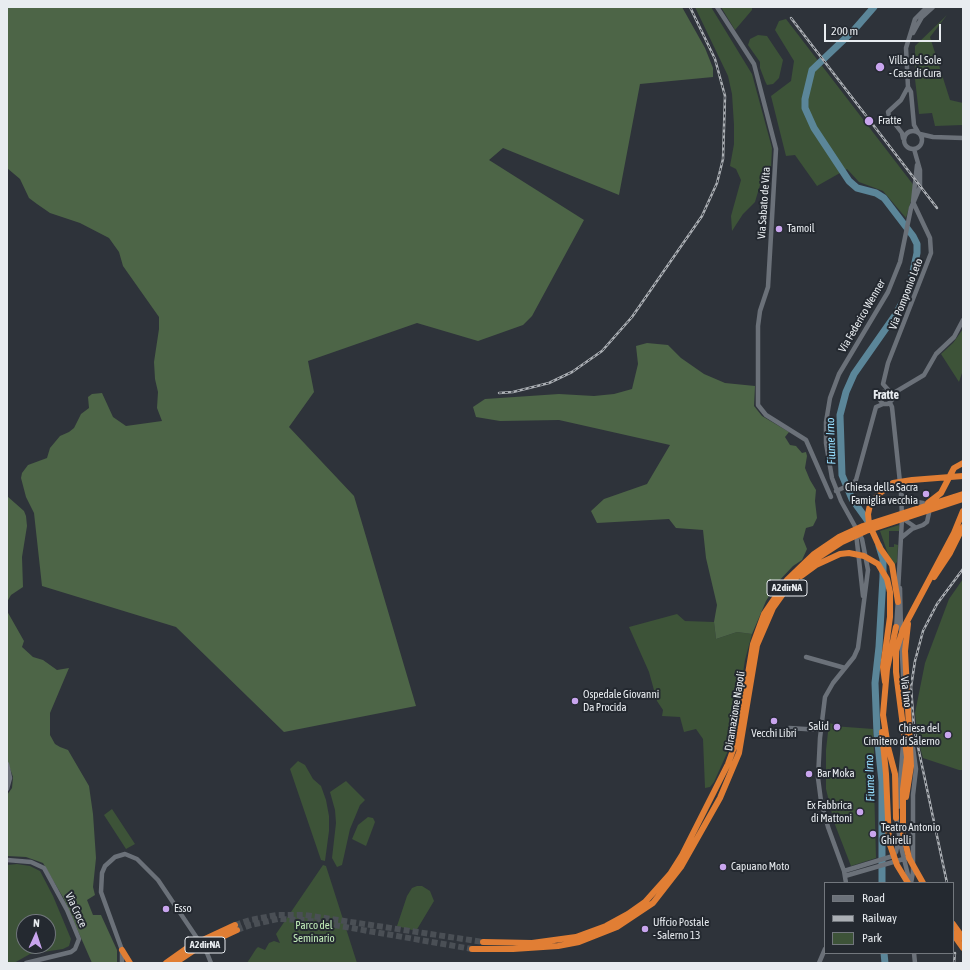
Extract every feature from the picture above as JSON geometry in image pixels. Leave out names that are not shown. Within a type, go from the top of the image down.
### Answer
[{"type":"highway","points":[[863,526],[871,521],[932,501],[942,490],[954,468],[963,463]]},
{"type":"highway","points":[[898,602],[892,565],[880,548],[869,524],[868,510],[875,498],[889,485],[897,482],[963,476]]},
{"type":"highway","name":"Diramazione Napoli","points":[[726,777],[737,739],[749,658],[764,614],[787,580],[825,545],[863,526],[963,494]]},
{"type":"highway","name":"Diramazione Napoli","points":[[472,948],[496,950],[546,944],[586,934],[628,914],[645,902],[684,857],[739,753],[757,645],[773,608],[790,584],[813,561],[842,542],[866,531],[963,499]]},
{"type":"highway","points":[[900,817],[907,757],[896,659],[898,641],[909,617],[954,533],[963,511]]},
{"type":"highway","points":[[925,588],[938,572],[950,553],[963,527]]},
{"type":"highway","points":[[790,584],[827,559],[840,554],[849,553],[864,556],[878,564],[887,579],[890,592],[890,617],[883,667],[885,684]]},
{"type":"highway","points":[[900,817],[910,772],[905,651],[909,617]]},
{"type":"highway","points":[[896,627],[885,684],[882,733],[886,774],[889,842],[897,865],[909,882]]},
{"type":"highway","points":[[883,714],[888,747],[895,774],[900,817],[906,850],[914,870],[922,882]]},
{"type":"highway","points":[[954,925],[963,938]]},
{"type":"highway","name":"A2dirNA","points":[[166,963],[197,942],[236,927],[196,949],[175,963]]},
{"type":"highway","points":[[954,935],[963,948]]},
{"type":"highway","name":"Diramazione Napoli","points":[[483,942],[546,944]]},
{"type":"highway","points":[[122,950],[130,963]]},
{"type":"main road","name":"Via Sabato de Vita","points":[[717,7],[754,64],[776,149],[768,287],[760,311],[758,326],[757,399],[759,408],[762,412],[806,440],[831,497]]},
{"type":"main road","points":[[913,120],[911,92],[908,87],[907,40],[915,19],[927,7]]},
{"type":"main road","points":[[907,53],[914,29],[922,17],[933,7]]},
{"type":"main road","points":[[901,100],[906,99],[909,101],[915,128],[922,140],[921,145],[914,149],[906,146],[902,133],[888,114],[889,110],[901,100],[908,87]]},
{"type":"main road","points":[[903,138],[909,131],[933,137],[963,138]]},
{"type":"main road","name":"Via Federico Wenner","points":[[846,882],[844,871],[828,827],[821,801],[818,772],[825,697],[858,648],[867,586],[867,560],[862,539],[836,491],[828,456],[825,433],[830,398],[843,367],[888,292],[900,262],[911,208],[920,187],[921,177],[914,149]]},
{"type":"main road","name":"Via Pomponio Leto","points":[[890,393],[883,384],[888,363],[932,253],[930,238],[913,202]]},
{"type":"main road","points":[[883,404],[880,400],[880,396],[883,392],[890,393],[924,375],[936,354],[954,337],[963,320]]},
{"type":"main road","points":[[836,491],[852,484],[856,480],[862,464],[876,407],[890,403],[892,400],[890,393]]},
{"type":"main road","name":"Via Irno","points":[[890,403],[892,407],[902,507],[894,668],[903,751],[898,831],[910,882]]},
{"type":"main road","points":[[901,495],[911,501],[923,503],[929,513],[927,522],[924,525],[915,527],[901,538]]},
{"type":"main road","points":[[902,507],[911,501]]},
{"type":"main road","points":[[902,518],[915,527]]},
{"type":"main road","name":"Via Irno","points":[[899,573],[902,669],[916,769],[913,789],[913,872],[910,882]]},
{"type":"main road","points":[[806,656],[845,668]]},
{"type":"main road","points":[[789,728],[821,730]]},
{"type":"main road","points":[[7,764],[10,778],[7,789]]},
{"type":"main road","points":[[898,831],[901,835],[905,836],[912,830]]},
{"type":"main road","points":[[844,871],[890,857],[897,851],[898,831]]},
{"type":"main road","points":[[845,876],[904,859],[909,857],[913,850]]},
{"type":"main road","points":[[122,963],[122,950],[106,910],[101,892],[102,873],[105,866],[115,857],[125,854],[133,856],[142,863],[158,880],[207,953],[211,963]]},
{"type":"main road","name":"Via Croce","points":[[7,860],[31,862],[44,868],[67,910],[79,939],[76,949],[72,952],[26,963]]},
{"type":"main road","points":[[895,862],[906,866]]},
{"type":"main road","points":[[819,963],[824,951]]},
{"type":"green space","points":[[7,7],[682,7],[705,48],[713,68],[713,77],[640,84],[619,195],[503,148],[489,160],[584,220],[532,316],[523,325],[478,341],[417,323],[308,361],[314,392],[289,427],[354,496],[416,706],[284,732],[176,627],[42,586],[34,513],[26,497],[21,478],[22,473],[28,465],[47,458],[50,448],[60,436],[74,428],[81,414],[89,408],[88,397],[92,394],[102,393],[113,417],[126,426],[162,421],[157,408],[158,392],[155,379],[154,362],[159,329],[159,317],[123,266],[119,252],[109,238],[80,223],[50,213],[29,198],[20,179],[7,168]]},
{"type":"green space","points":[[695,7],[711,7],[752,74],[772,148],[771,168],[760,185],[755,202],[743,214],[732,231],[731,216],[741,180],[736,169],[730,166],[734,144],[732,94],[728,76]]},
{"type":"green space","points":[[721,7],[752,7],[752,10],[735,30]]},
{"type":"green space","points":[[947,15],[930,37],[950,100],[963,103],[963,125],[935,126],[932,113],[919,114],[915,79],[915,46]]},
{"type":"green space","points":[[786,19],[915,187],[906,218],[883,191],[859,182],[847,169],[817,186],[795,155],[786,156],[771,96],[791,81],[794,61],[775,30],[779,21]]},
{"type":"green space","points":[[758,35],[767,36],[783,60],[779,78],[773,84],[767,85],[760,68],[760,62],[748,45],[750,39]]},
{"type":"green space","points":[[963,329],[963,370],[959,382],[941,354],[953,343]]},
{"type":"green space","points":[[647,343],[668,345],[681,358],[704,374],[725,383],[755,386],[754,406],[762,416],[789,432],[785,437],[790,445],[796,446],[802,453],[806,452],[807,456],[805,468],[816,490],[815,501],[817,518],[813,526],[806,528],[803,539],[807,549],[802,560],[793,566],[777,583],[766,601],[752,634],[737,632],[716,639],[714,622],[717,605],[706,558],[703,530],[676,528],[669,519],[597,523],[591,511],[604,499],[647,484],[670,445],[559,420],[500,421],[476,417],[473,407],[485,399],[559,394],[594,396],[614,394],[632,389],[638,364],[636,346]]},
{"type":"green space","points":[[7,496],[24,511],[27,526],[22,557],[23,587],[11,595],[7,602]]},
{"type":"green space","points":[[899,525],[899,531],[889,531],[889,547],[894,547],[894,544],[898,545],[897,562],[895,564],[888,554],[880,531]]},
{"type":"green space","points":[[963,579],[963,770],[959,770],[923,758],[918,740],[915,713],[925,663],[949,599]]},
{"type":"green space","points":[[7,611],[24,641],[22,647],[33,657],[43,660],[57,670],[69,668],[50,713],[50,735],[55,744],[68,750],[89,786],[93,814],[96,858],[93,887],[95,895],[87,900],[93,915],[101,915],[117,950],[117,963],[92,963],[64,899],[43,863],[26,857],[7,856],[7,795],[12,788],[13,777],[7,760]]},
{"type":"green space","points":[[677,614],[685,621],[714,622],[716,639],[737,632],[752,634],[745,660],[735,724],[727,753],[714,782],[710,787],[705,788],[703,739],[696,729],[684,732],[680,717],[662,716],[663,710],[657,701],[649,672],[629,627]]},
{"type":"green space","points":[[829,723],[833,724],[833,726],[873,729],[874,753],[867,783],[874,786],[876,858],[851,866],[834,822],[826,789],[826,750]]},
{"type":"green space","points":[[298,761],[305,765],[313,779],[321,786],[326,800],[329,816],[329,831],[325,861],[321,860],[290,769]]},
{"type":"green space","points":[[346,781],[365,800],[360,805],[350,829],[342,865],[337,867],[332,858],[336,823],[335,810],[330,792]]},
{"type":"green space","points":[[112,809],[135,844],[126,849],[104,815]]},
{"type":"green space","points":[[368,817],[373,818],[375,822],[366,846],[352,839],[358,825]]},
{"type":"green space","points":[[17,864],[30,866],[40,871],[53,896],[71,939],[69,946],[56,950],[56,914],[16,914],[16,954],[30,954],[14,963],[7,963],[7,865]]},
{"type":"green space","name":"Parco del Seminario","points":[[323,865],[326,866],[357,963],[247,963],[258,947],[265,950],[269,943],[274,941],[280,943],[276,934]]},
{"type":"green space","points":[[422,886],[430,891],[434,901],[416,931],[397,926],[407,896],[412,888]]},
{"type":"waterway","name":"Fiume Irno","points":[[870,524],[852,499],[842,475],[840,415],[846,392],[854,374],[896,314],[909,290],[917,253],[917,244],[913,236],[884,198],[876,193],[857,188],[849,181],[814,128],[805,108],[805,99],[812,70],[854,30],[874,7]]},
{"type":"waterway","name":"Fiume Irno","points":[[879,546],[883,559],[883,577],[879,647],[875,683],[877,734],[882,782],[882,882]]},
{"type":"waterway","name":"Fiume Irno","points":[[884,954],[885,963]]},
{"type":"tunnel","points":[[235,925],[250,920],[277,915],[305,915],[483,942]]},
{"type":"tunnel","points":[[237,930],[251,925],[278,919],[305,920],[472,949]]},
{"type":"railway","points":[[499,393],[513,392],[549,383],[572,372],[602,351],[632,317],[702,216],[717,183],[723,159],[725,96],[715,59],[690,7]]},
{"type":"railway","points":[[791,18],[937,208]]},
{"type":"railway","points":[[947,882],[914,728],[911,687],[915,661],[923,631],[937,604],[963,569]]},
{"type":"railway","points":[[954,963],[955,953]]},
{"type":"place","name":"Villa del Sole - Casa di Cura","points":[[880,67]]},
{"type":"place","name":"Fratte","points":[[869,121]]},
{"type":"place","name":"Tamoil","points":[[779,229]]},
{"type":"place","name":"Chiesa della Sacra Famiglia vecchia","points":[[926,494]]},
{"type":"place","name":"Ospedale Giovanni Da Procida","points":[[575,701]]},
{"type":"place","name":"Vecchi Libri","points":[[774,721]]},
{"type":"place","name":"Salid","points":[[837,727]]},
{"type":"place","name":"Chiesa del Cimitero di Salerno","points":[[948,735]]},
{"type":"place","name":"Bar Moka","points":[[809,774]]},
{"type":"place","name":"Ex Fabbrica di Mattoni","points":[[860,812]]},
{"type":"place","name":"Teatro Antonio Ghirelli","points":[[873,834]]},
{"type":"place","name":"Capuano Moto","points":[[723,867]]},
{"type":"place","name":"Esso","points":[[166,909]]},
{"type":"place","name":"Uffcio Postale - Salerno 13","points":[[645,929]]},
{"type":"district","name":"Fratte","points":[[886,395]]}]
